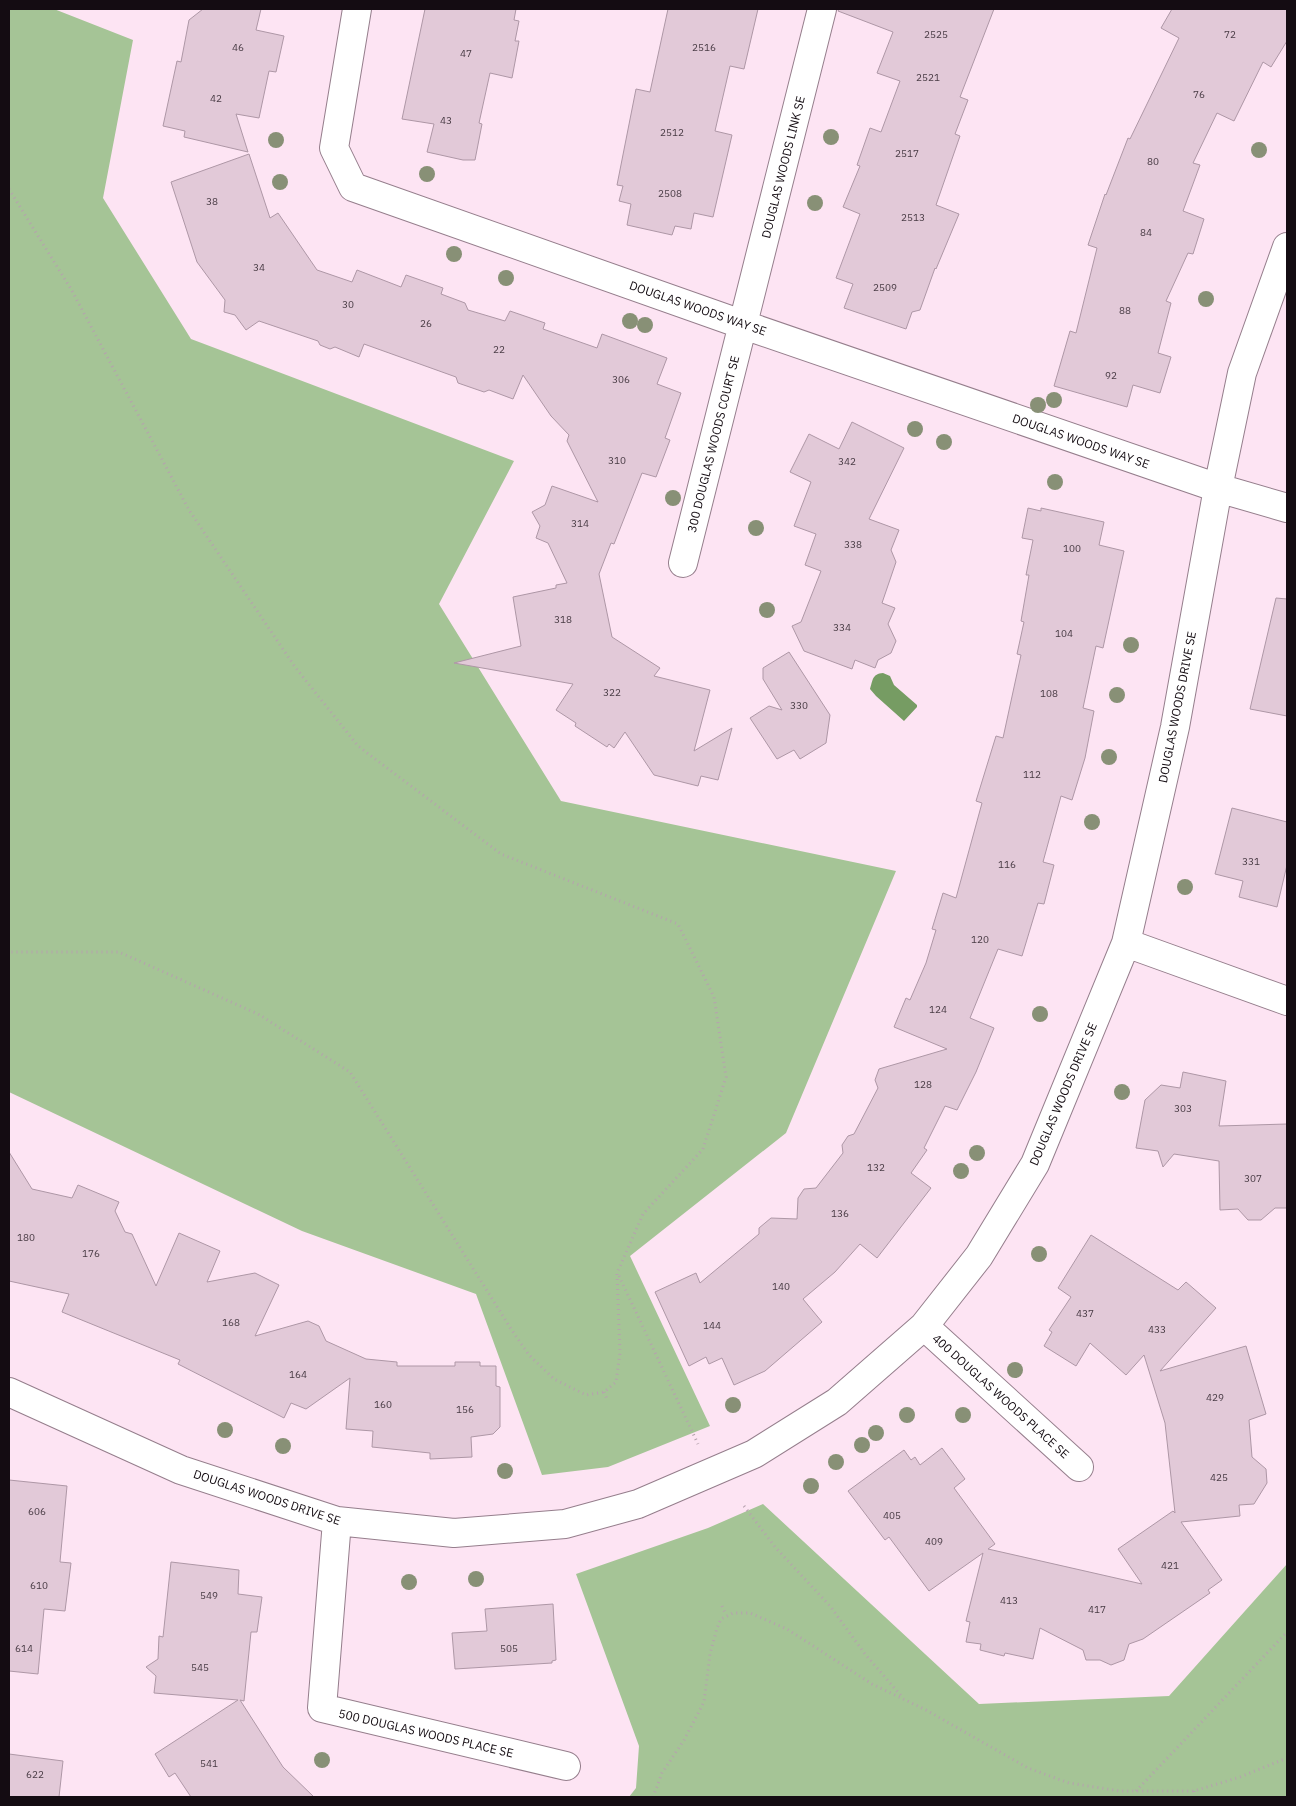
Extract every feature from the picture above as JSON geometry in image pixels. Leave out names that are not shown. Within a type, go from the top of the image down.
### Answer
[{"type":"street","name":"DOUGLAS WOODS WAY SE","points":[[357,9],[334,148],[353,187],[744,325],[1218,488],[1287,508]]},
{"type":"street","name":"DOUGLAS WOODS LINK SE","points":[[744,325],[822,9]]},
{"type":"street","name":"DOUGLAS WOODS DRIVE SE","points":[[9,1392],[181,1470],[337,1521],[454,1533],[565,1524],[638,1504],[754,1454],[837,1402],[924,1326],[979,1256],[1035,1164],[1126,943],[1175,727],[1218,488],[1242,373],[1287,247]]},
{"type":"street","name":"300 DOUGLAS WOODS COURT SE","points":[[683,563],[744,325]]},
{"type":"street","points":[[1126,943],[1287,1001]]},
{"type":"street","name":"400 DOUGLAS WOODS PLACE SE","points":[[924,1326],[1079,1467]]},
{"type":"street","name":"500 DOUGLAS WOODS PLACE SE","points":[[337,1521],[322,1708],[566,1766]]},
{"type":"path","points":[[9,188],[71,289],[189,510],[295,667],[358,746],[500,854],[678,924],[714,996],[726,1077],[704,1149],[643,1214],[617,1273],[620,1353],[616,1382],[604,1392],[586,1395],[554,1379],[529,1355],[510,1330],[350,1072],[258,1014],[119,952],[9,952]]},
{"type":"path","points":[[617,1273],[700,1447]]},
{"type":"path","points":[[604,1392],[608,1399]]},
{"type":"path","points":[[744,1506],[775,1547],[830,1606],[865,1654],[904,1700]]},
{"type":"path","points":[[722,1606],[726,1615]]},
{"type":"path","points":[[653,1797],[662,1773],[684,1740],[704,1702],[710,1654],[717,1628],[721,1619],[732,1613],[750,1613],[786,1630],[872,1684],[926,1710],[1028,1768],[1069,1783],[1120,1791],[1194,1791],[1287,1758]]},
{"type":"path","points":[[1136,1791],[1287,1632]]},
{"type":"path","points":[[1194,1791],[1194,1797]]},
{"type":"shaded area","points":[[9,9],[54,9],[133,40],[103,198],[191,339],[514,461],[439,604],[561,801],[896,871],[786,1133],[630,1256],[710,1426],[608,1467],[542,1475],[476,1294],[302,1231],[9,1092]]},
{"type":"shaded area","points":[[883,673],[890,676],[894,685],[917,705],[904,721],[870,689],[875,676]]},
{"type":"shaded area","points":[[763,1504],[979,1704],[1169,1696],[1287,1564],[1287,1797],[629,1797],[636,1788],[639,1746],[576,1574],[708,1528]]},
{"type":"building","points":[[203,9],[261,9],[256,30],[284,36],[276,72],[269,71],[259,118],[236,114],[248,152],[184,137],[185,131],[163,126],[177,61],[181,62],[189,20]]},
{"type":"building","points":[[425,9],[516,9],[514,20],[519,21],[515,41],[519,41],[512,78],[490,73],[479,123],[482,124],[475,160],[463,160],[427,152],[434,124],[402,119]]},
{"type":"building","points":[[668,9],[758,9],[744,69],[730,66],[715,131],[732,135],[713,217],[694,213],[691,229],[675,226],[672,235],[627,225],[631,204],[619,201],[623,186],[617,185],[636,89],[650,92]]},
{"type":"building","points":[[839,9],[994,9],[960,97],[968,100],[955,134],[960,136],[936,205],[959,214],[935,268],[920,310],[912,312],[906,329],[844,308],[853,284],[836,278],[860,214],[843,207],[860,166],[857,165],[870,128],[881,132],[900,81],[877,73],[893,32],[838,11]]},
{"type":"building","points":[[1172,9],[1287,9],[1287,41],[1271,67],[1263,62],[1234,121],[1217,113],[1193,163],[1200,165],[1183,211],[1204,219],[1193,254],[1188,253],[1166,301],[1171,303],[1158,353],[1171,357],[1160,393],[1133,385],[1127,407],[1054,386],[1070,331],[1076,333],[1097,248],[1088,245],[1105,194],[1128,138],[1130,139],[1179,38],[1161,28]]},
{"type":"building","points":[[249,154],[270,218],[278,213],[317,270],[352,282],[357,270],[401,287],[406,275],[443,288],[441,294],[465,303],[468,310],[505,321],[510,311],[545,323],[543,329],[597,348],[602,334],[667,358],[657,384],[681,393],[665,438],[670,440],[656,477],[642,473],[614,544],[611,543],[599,574],[612,637],[660,668],[654,676],[710,690],[694,751],[732,728],[718,780],[701,776],[698,786],[654,775],[625,732],[614,748],[609,744],[607,747],[575,726],[576,723],[556,710],[573,684],[454,663],[521,646],[513,597],[556,588],[556,585],[567,583],[548,543],[536,538],[540,526],[532,512],[545,505],[552,486],[598,502],[567,441],[569,435],[551,416],[523,375],[513,399],[489,390],[484,392],[458,383],[456,377],[364,344],[359,357],[335,347],[330,349],[320,345],[318,341],[259,321],[246,330],[235,315],[224,312],[225,300],[197,262],[171,182]]},
{"type":"building","points":[[852,422],[904,448],[869,519],[899,530],[891,550],[896,562],[882,603],[895,608],[888,624],[896,641],[891,653],[878,660],[875,668],[855,660],[852,669],[804,651],[792,626],[801,622],[821,571],[805,565],[816,534],[794,526],[811,482],[790,472],[809,434],[839,449]]},
{"type":"building","points":[[1028,508],[1041,511],[1041,508],[1104,522],[1099,545],[1124,551],[1103,648],[1096,646],[1083,708],[1094,711],[1085,758],[1072,800],[1061,796],[1043,862],[1054,865],[1044,904],[1038,903],[1022,956],[998,949],[970,1018],[994,1028],[976,1072],[957,1110],[945,1106],[924,1148],[927,1150],[911,1173],[931,1188],[877,1258],[860,1244],[835,1272],[803,1299],[822,1322],[765,1371],[734,1385],[722,1358],[709,1364],[706,1357],[689,1366],[655,1292],[696,1273],[700,1283],[759,1234],[759,1228],[771,1218],[797,1219],[798,1198],[804,1189],[816,1188],[843,1153],[842,1145],[848,1136],[854,1134],[878,1088],[875,1080],[879,1069],[947,1049],[894,1027],[906,998],[910,1000],[926,963],[936,930],[932,929],[943,893],[956,898],[982,803],[976,801],[996,736],[1003,738],[1021,655],[1017,654],[1024,622],[1021,621],[1029,575],[1026,575],[1033,540],[1022,538]]},
{"type":"building","points":[[1276,598],[1287,599],[1287,716],[1250,709]]},
{"type":"building","points":[[789,652],[830,715],[826,743],[800,759],[794,750],[777,759],[750,718],[769,706],[782,710],[763,679],[763,668]]},
{"type":"building","points":[[1232,808],[1287,822],[1287,865],[1277,907],[1239,897],[1243,881],[1215,874]]},
{"type":"building","points":[[1183,1072],[1226,1081],[1219,1126],[1287,1124],[1287,1208],[1275,1208],[1261,1220],[1248,1220],[1238,1209],[1220,1210],[1219,1161],[1174,1154],[1163,1167],[1158,1151],[1136,1148],[1145,1100],[1161,1085],[1180,1088]]},
{"type":"building","points":[[9,1152],[32,1189],[72,1198],[78,1185],[119,1202],[115,1211],[125,1232],[132,1234],[156,1286],[179,1233],[220,1251],[207,1282],[255,1273],[279,1285],[255,1336],[308,1321],[319,1326],[326,1341],[366,1359],[397,1362],[397,1366],[455,1366],[455,1362],[480,1362],[480,1366],[496,1366],[496,1386],[500,1387],[500,1427],[493,1434],[471,1437],[472,1457],[430,1459],[430,1453],[372,1447],[373,1431],[346,1429],[350,1378],[306,1409],[291,1403],[284,1418],[178,1364],[180,1360],[62,1312],[69,1294],[9,1281]]},
{"type":"building","points":[[1091,1235],[1178,1290],[1186,1282],[1216,1308],[1160,1371],[1246,1346],[1266,1414],[1249,1420],[1252,1457],[1266,1469],[1267,1483],[1254,1504],[1239,1505],[1240,1516],[1181,1522],[1222,1580],[1208,1590],[1210,1593],[1143,1639],[1129,1644],[1124,1660],[1111,1665],[1100,1660],[1086,1660],[1083,1650],[1040,1628],[1033,1659],[1005,1653],[1004,1656],[980,1650],[981,1644],[966,1642],[970,1622],[966,1621],[983,1553],[929,1591],[889,1537],[885,1540],[848,1491],[904,1450],[911,1460],[915,1457],[920,1465],[942,1448],[965,1479],[954,1488],[995,1544],[988,1549],[1142,1584],[1118,1549],[1173,1511],[1175,1513],[1165,1423],[1144,1355],[1126,1375],[1090,1343],[1076,1366],[1044,1346],[1052,1332],[1049,1330],[1071,1297],[1058,1288]]},
{"type":"building","points":[[9,1480],[67,1486],[60,1562],[71,1563],[65,1611],[44,1609],[38,1674],[9,1671]]},
{"type":"building","points":[[171,1562],[239,1570],[238,1594],[262,1597],[257,1632],[251,1632],[244,1701],[240,1700],[283,1767],[314,1797],[191,1797],[175,1773],[169,1777],[155,1754],[238,1700],[154,1693],[156,1676],[146,1667],[158,1659],[159,1636],[163,1637]]},
{"type":"building","points":[[553,1604],[556,1660],[552,1661],[552,1663],[455,1669],[452,1633],[487,1631],[485,1609]]},
{"type":"building","points":[[9,1754],[63,1761],[59,1797],[9,1797]]}]
